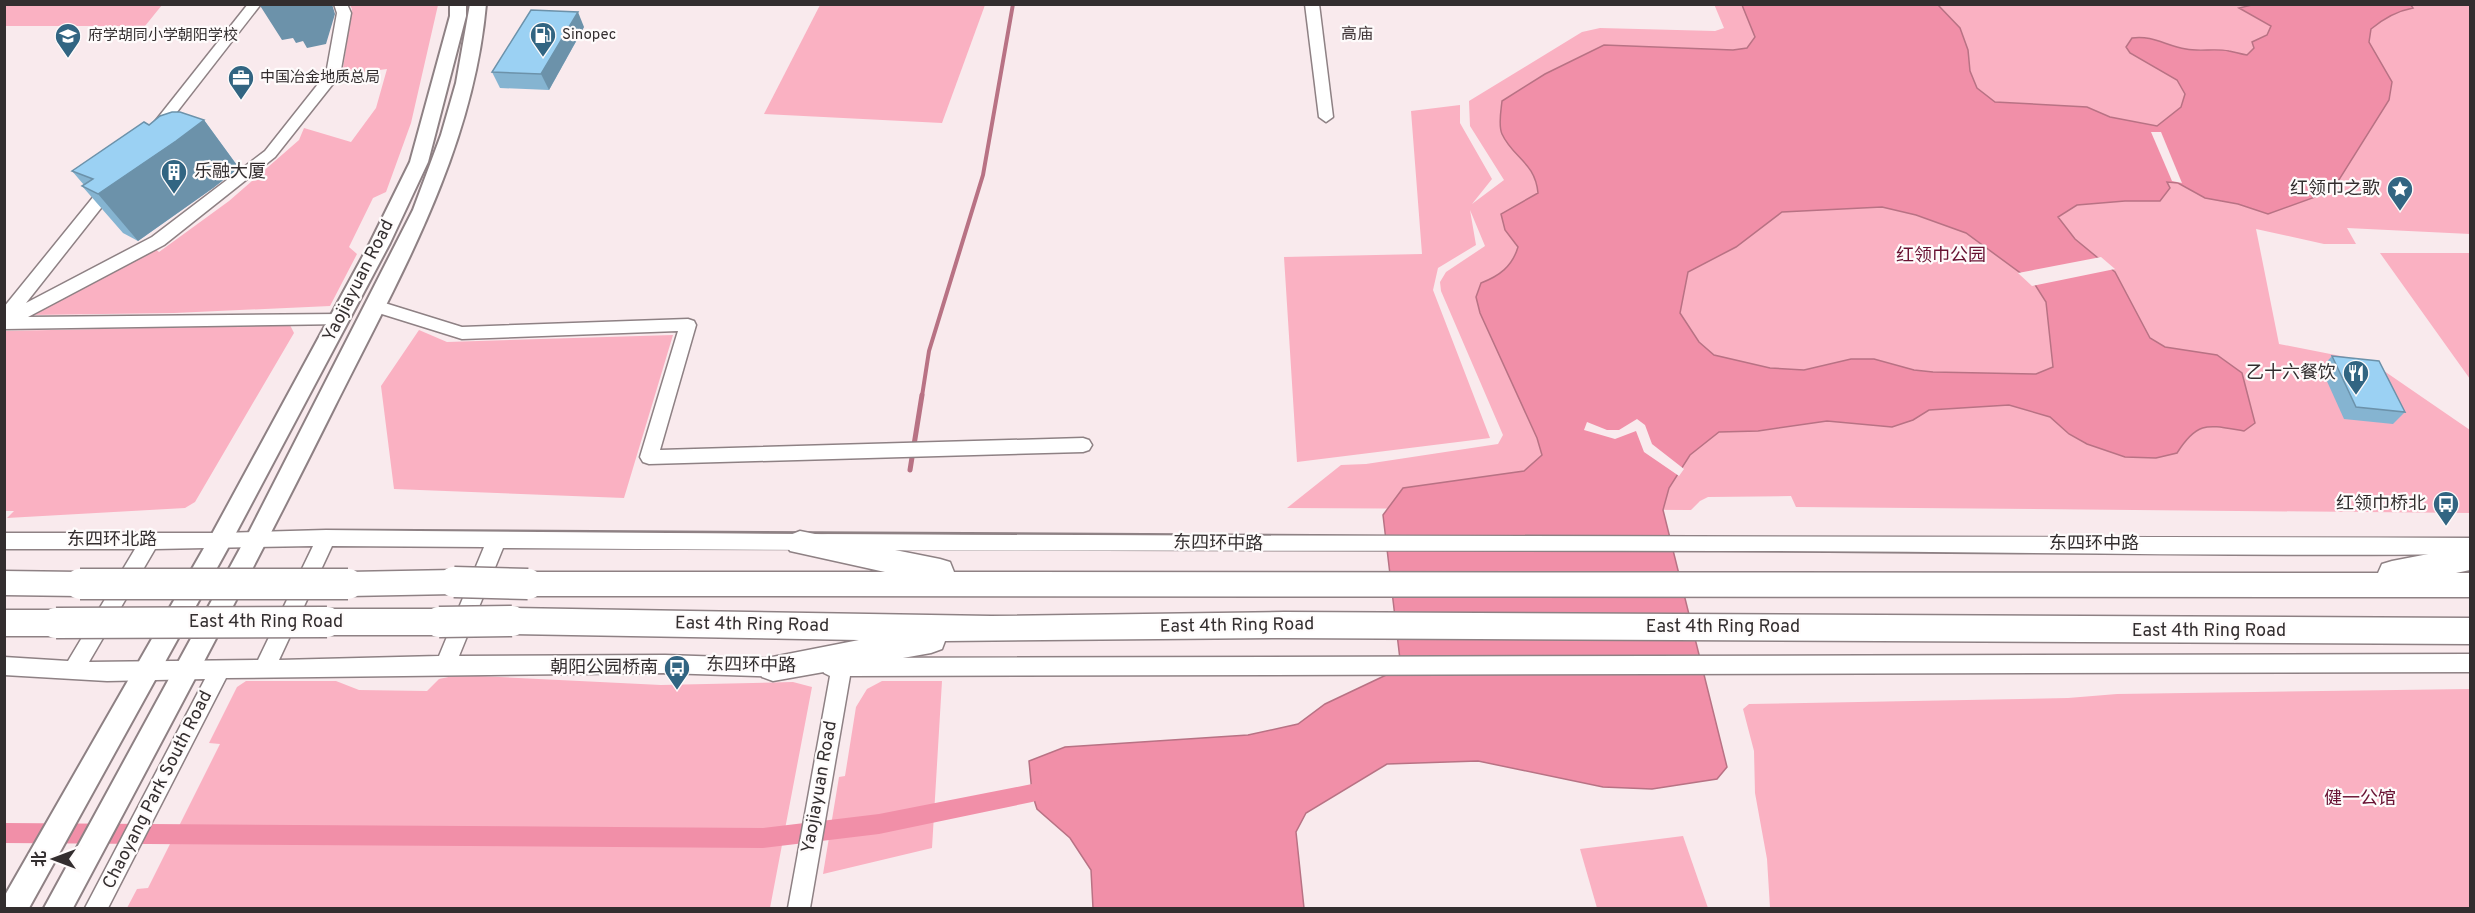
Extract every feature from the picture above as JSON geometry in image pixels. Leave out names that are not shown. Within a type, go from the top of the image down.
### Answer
[{"type":"highway","points":[[800,543],[997,583]]},
{"type":"highway","points":[[2330,585],[2470,558]]},
{"type":"highway","points":[[4,584],[454,582],[528,584],[2470,585]]},
{"type":"highway","name":"East 4th Ring Road","points":[[4,623],[512,621],[991,629],[1284,625],[2470,631]]},
{"type":"highway","points":[[773,668],[991,629]]},
{"type":"highway","points":[[2359,632],[2470,648]]},
{"type":"main road","name":"Yaojiayuan Road","points":[[20,898],[220,541],[340,320],[419,162],[458,16],[458,4]]},
{"type":"main road","name":"Yaojiayuan Road","points":[[64,898],[256,541],[423,210],[442,160],[477,29],[478,4]]},
{"type":"street","points":[[145,143],[255,4]]},
{"type":"street","points":[[4,321],[158,241],[270,154],[333,75],[344,13],[340,4]]},
{"type":"street","points":[[1312,4],[1326,117]]},
{"type":"street","points":[[4,321],[123,171]]},
{"type":"street","points":[[375,306],[462,333],[687,325],[649,457],[1083,445]]},
{"type":"street","points":[[4,321],[340,320]]},
{"type":"street","points":[[264,669],[326,538]]},
{"type":"street","name":"东四环中路","points":[[256,541],[326,538],[800,543],[914,541],[1281,544],[2470,546]]},
{"type":"street","points":[[73,671],[150,540]]},
{"type":"street","points":[[445,665],[497,540]]},
{"type":"street","name":"东四环北路","points":[[4,541],[256,541]]},
{"type":"street","name":"东四环中路","points":[[147,672],[445,665],[665,664],[773,668],[2470,663]]},
{"type":"street","points":[[4,666],[73,671],[147,672]]},
{"type":"street","name":"Yaojiayuan Road","points":[[800,902],[842,666]]},
{"type":"street","name":"Chaoyang Park South Road","points":[[96,909],[220,670]]},
{"type":"green space","name":"红领巾公园","points":[[1714,4],[2470,5],[2470,234],[2347,228],[2356,244],[2324,244],[2256,229],[2279,344],[2371,362],[2470,430],[2470,513],[1796,507],[1791,496],[1708,497],[1691,510],[1287,508],[1341,465],[1366,464],[1498,444],[1503,435],[1441,291],[1440,282],[1446,272],[1485,246],[1470,210],[1476,245],[1438,268],[1433,290],[1490,438],[1297,462],[1284,257],[1422,254],[1411,111],[1460,105],[1460,123],[1492,179],[1472,204],[1504,180],[1470,126],[1469,101],[1582,32],[1600,28],[1715,31],[1724,28]]},
{"type":"green space","points":[[4,5],[162,5],[145,26],[5,26]]},
{"type":"green space","points":[[350,5],[438,5],[411,123],[386,192],[373,198],[349,247],[357,254],[330,306],[174,313],[30,315],[154,248],[159,252],[229,201],[299,140],[304,128],[351,142],[376,108],[387,69],[342,75],[352,9]]},
{"type":"green space","points":[[820,5],[985,5],[942,123],[764,114]]},
{"type":"green space","points":[[2380,253],[2470,253],[2470,379]]},
{"type":"green space","points":[[290,325],[294,333],[195,502],[185,508],[7,518],[14,511],[5,511],[4,331]]},
{"type":"green space","points":[[419,330],[447,342],[673,335],[624,498],[394,489],[381,386]]},
{"type":"green space","points":[[458,675],[661,685],[793,682],[812,687],[770,908],[127,908],[137,889],[148,888],[220,744],[209,743],[237,687],[246,681],[336,681],[359,690],[427,691],[439,679]]},
{"type":"green space","points":[[882,681],[942,681],[932,848],[823,874],[839,777],[845,776],[856,707],[867,689]]},
{"type":"green space","name":"健一公馆","points":[[2470,689],[2470,908],[1770,908],[1767,859],[1755,793],[1754,751],[1743,709],[1749,704],[2068,698],[2117,694]]},
{"type":"green space","points":[[1683,836],[1708,908],[1597,908],[1580,849]]},
{"type":"shaded area","points":[[2256,4],[2410,4],[2413,8],[2390,16],[2371,29],[2369,42],[2392,82],[2389,100],[2332,191],[2268,214],[2238,204],[2205,198],[2178,183],[2167,182],[2170,188],[2160,201],[2077,205],[2058,217],[2075,239],[2115,272],[2150,338],[2165,347],[2217,355],[2242,373],[2255,423],[2244,431],[2205,427],[2191,435],[2177,453],[2156,458],[2125,457],[2087,444],[2069,434],[2050,417],[2009,405],[1929,410],[1913,420],[1892,427],[1827,421],[1758,431],[1719,432],[1690,455],[1669,488],[1663,510],[1727,767],[1717,779],[1652,789],[1603,787],[1478,761],[1387,764],[1306,813],[1296,832],[1304,908],[1093,908],[1091,870],[1070,838],[1037,809],[1032,793],[1029,761],[1065,747],[1248,735],[1298,724],[1325,704],[1401,668],[1383,515],[1403,488],[1524,471],[1542,455],[1537,438],[1480,313],[1476,297],[1481,283],[1504,270],[1518,247],[1505,230],[1501,214],[1538,193],[1533,174],[1502,134],[1500,122],[1502,101],[1545,74],[1604,45],[1733,50],[1747,48],[1755,37],[1742,5],[1938,5],[1960,28],[1968,50],[1970,71],[1977,88],[1995,102],[2087,107],[2110,117],[2157,126],[2181,107],[2185,94],[2177,80],[2130,53],[2126,47],[2132,38],[2153,39],[2191,50],[2224,50],[2247,55],[2254,48],[2252,42],[2267,35],[2271,26],[2239,8]],"holes":[[[1882,207],[1916,215],[1966,233],[2034,283],[2046,302],[2053,367],[2036,374],[1933,372],[1914,370],[1874,359],[1851,359],[1804,370],[1770,368],[1714,355],[1699,342],[1680,313],[1688,272],[1736,247],[1782,212]]]},
{"type":"pier","points":[[2151,132],[2161,132],[2182,183],[2172,181]]},
{"type":"pier","points":[[2101,257],[2115,269],[2032,286],[2018,273]]},
{"type":"pier","points":[[1637,419],[1645,425],[1652,444],[1684,469],[1679,476],[1644,452],[1636,431],[1615,439],[1584,430],[1587,422],[1607,430],[1619,430]]},
{"type":"building","points":[[531,10],[578,12],[541,74],[492,72]]},
{"type":"building","points":[[180,112],[204,120],[98,194],[82,186],[93,179],[72,171],[144,122],[149,125],[160,116]]},
{"type":"building","points":[[2332,356],[2379,361],[2405,412],[2356,407]]},
{"type":"waterway","points":[[922,396],[929,351],[983,175],[1013,4]]},
{"type":"waterway","points":[[910,470],[922,395]]},
{"type":"waterway","points":[[4,833],[763,838],[879,824],[1032,793]]},
{"type":"place","name":"Sinopec","points":[[543,58]]},
{"type":"place","name":"府学胡同小学朝阳学校","points":[[68,59]]},
{"type":"place","name":"中国冶金地质总局","points":[[241,101]]},
{"type":"place","name":"乐融大厦","points":[[174,195]]},
{"type":"place","name":"红领巾之歌","points":[[2400,212]]},
{"type":"place","name":"乙十六餐饮","points":[[2356,396]]},
{"type":"place","name":"红领巾桥北","points":[[2446,527]]},
{"type":"place","name":"朝阳公园桥南","points":[[677,691]]},
{"type":"district","name":"高庙","points":[[1357,35]]}]
